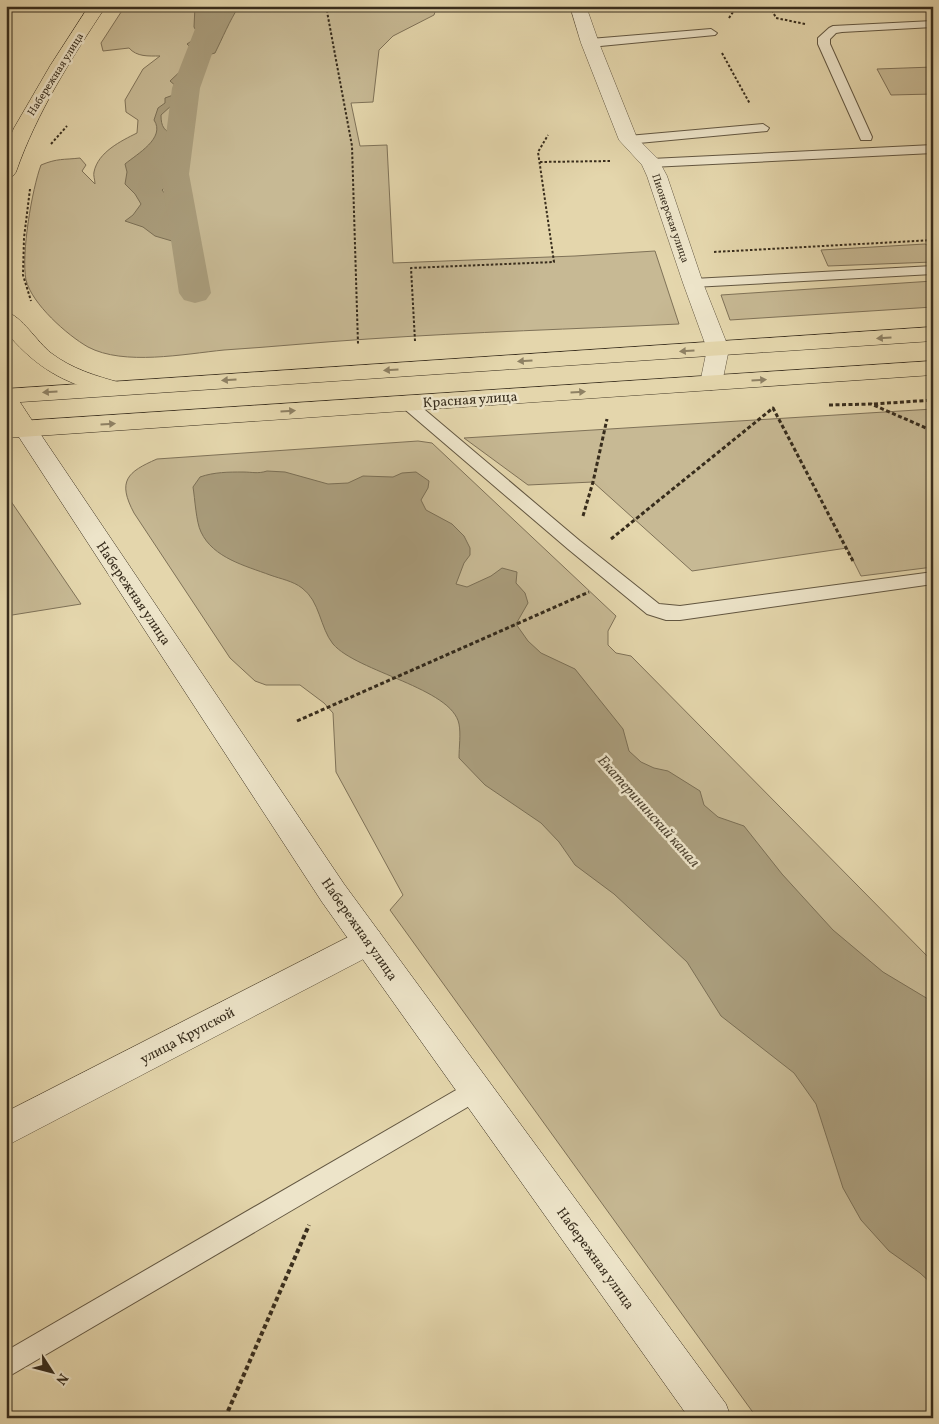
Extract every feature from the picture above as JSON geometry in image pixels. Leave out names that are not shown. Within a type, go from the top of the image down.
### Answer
[{"type":"main road","name":"Набережная улица","points":[[6,172],[13,136],[98,6]]},
{"type":"main road","points":[[6,318],[21,337],[42,358],[71,375],[113,388]]},
{"type":"main road","points":[[15,429],[6,397],[113,388],[933,334]]},
{"type":"main road","name":"Красная улица","points":[[15,429],[933,368]]},
{"type":"street","name":"Пионерская улица","points":[[578,6],[590,43],[628,140],[652,163],[658,176],[693,283],[718,348]]},
{"type":"street","points":[[711,383],[718,348]]},
{"type":"street","name":"Набережная улица","points":[[15,429],[333,893],[712,1418]]},
{"type":"street","name":"улица Крупской","points":[[6,1130],[368,941]]},
{"type":"lane","points":[[866,137],[824,44],[824,38],[833,30],[933,24]]},
{"type":"lane","points":[[590,43],[711,33]]},
{"type":"lane","points":[[628,140],[763,128]]},
{"type":"lane","points":[[652,163],[933,149]]},
{"type":"lane","points":[[693,283],[933,270]]},
{"type":"lane","points":[[407,403],[588,558],[653,609],[666,613],[680,612],[933,578]]},
{"type":"lane","points":[[6,1365],[475,1090]]},
{"type":"path","points":[[326,6],[352,146],[358,350]]},
{"type":"path","points":[[770,6],[776,18],[833,30]]},
{"type":"path","points":[[711,33],[763,128]]},
{"type":"path","points":[[49,146],[67,126]]},
{"type":"path","points":[[415,346],[411,268],[554,262],[538,152],[548,135]]},
{"type":"path","points":[[540,162],[617,162]]},
{"type":"path","points":[[31,181],[24,238],[23,275],[24,284],[31,301]]},
{"type":"path","points":[[683,254],[933,240]]},
{"type":"path","points":[[822,406],[933,400]]},
{"type":"path","points":[[871,404],[933,430]]},
{"type":"path","points":[[764,408],[773,408]]},
{"type":"path","points":[[588,558],[773,408]]},
{"type":"path","points":[[773,408],[866,586]]},
{"type":"path","points":[[574,546],[593,482],[607,419],[617,418]]},
{"type":"path","points":[[297,721],[571,599]]},
{"type":"path","points":[[225,1418],[332,1175]]},
{"type":"shaded area","points":[[125,6],[315,6],[318,8],[437,6],[434,15],[393,36],[379,50],[373,102],[351,103],[360,146],[387,145],[393,263],[655,251],[679,324],[368,339],[154,357],[119,356],[103,353],[88,347],[70,335],[51,318],[35,299],[26,280],[26,239],[31,205],[41,165],[56,160],[80,158],[86,165],[82,171],[95,184],[94,172],[100,159],[111,148],[137,133],[138,120],[126,112],[125,100],[143,69],[160,56],[139,54],[129,48],[103,51],[101,43]]},
{"type":"shaded area","points":[[933,67],[933,94],[891,95],[877,69]]},
{"type":"shaded area","points":[[925,244],[933,248],[933,262],[828,266],[821,250]]},
{"type":"shaded area","points":[[933,281],[933,307],[730,320],[721,295]]},
{"type":"shaded area","points":[[933,409],[933,567],[861,576],[847,548],[692,571],[593,482],[528,485],[464,438]]},
{"type":"shaded area","points":[[418,441],[432,443],[616,616],[608,631],[608,645],[616,653],[631,656],[933,962],[933,1418],[757,1418],[390,910],[403,895],[336,772],[333,713],[324,703],[300,685],[266,685],[255,681],[230,658],[134,513],[126,493],[126,485],[132,473],[157,459]]},
{"type":"shaded area","points":[[6,494],[81,604],[6,616]]},
{"type":"water","points":[[195,6],[239,6],[215,53],[201,57],[184,100],[172,105],[161,115],[164,128],[176,136],[174,179],[162,190],[171,201],[176,217],[194,237],[172,241],[155,236],[143,227],[125,221],[133,215],[141,204],[135,194],[125,184],[127,172],[125,164],[143,150],[153,139],[157,127],[154,120],[158,108],[165,103],[165,98],[176,94],[177,87],[170,81],[188,64],[195,52],[187,44],[199,36],[194,27]]},
{"type":"water","points":[[267,471],[285,472],[328,484],[348,483],[363,476],[393,477],[402,473],[416,472],[429,481],[428,488],[421,500],[426,510],[452,524],[464,536],[470,548],[470,555],[464,563],[456,584],[467,587],[491,576],[502,568],[517,572],[516,583],[525,593],[528,603],[516,624],[528,641],[541,653],[575,669],[623,729],[629,751],[641,762],[654,768],[668,771],[700,791],[704,805],[718,817],[744,826],[782,874],[833,930],[883,972],[933,1002],[933,1285],[920,1273],[889,1251],[861,1220],[843,1188],[816,1104],[794,1073],[721,1016],[687,962],[614,894],[575,865],[559,842],[541,823],[485,785],[459,758],[460,728],[453,711],[440,700],[422,690],[345,654],[329,638],[313,600],[302,588],[291,582],[231,560],[206,541],[198,522],[193,487],[200,477],[222,473],[258,473]]},
{"type":"waterway","name":"Екатерининский канал","points":[[195,293],[175,174],[186,88],[217,6]]}]
